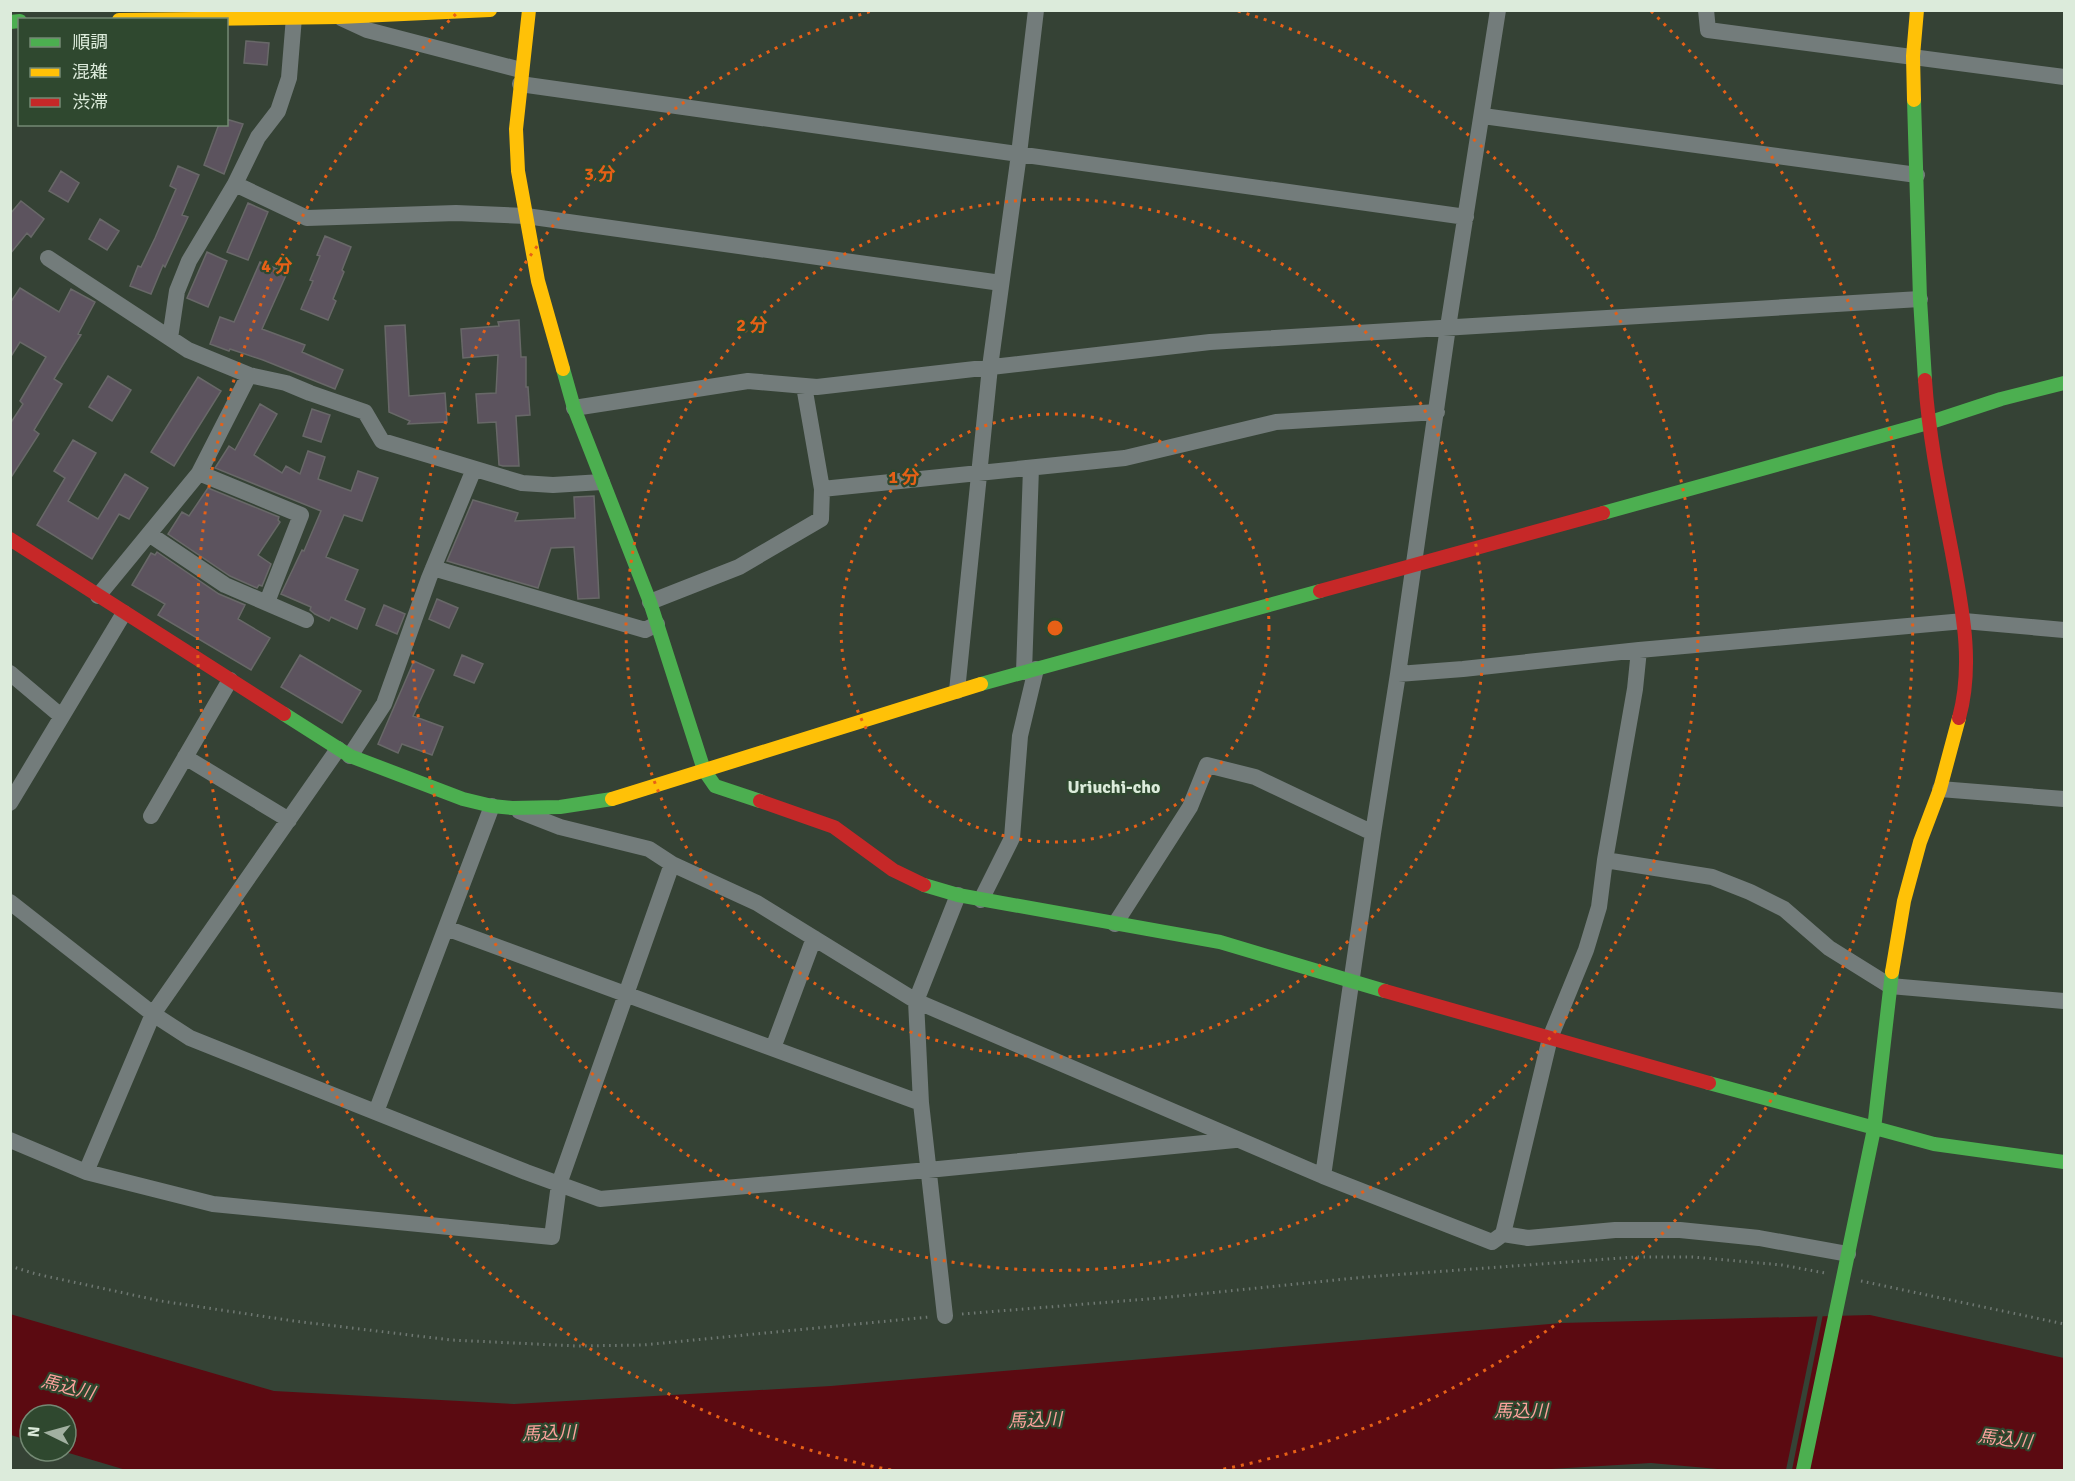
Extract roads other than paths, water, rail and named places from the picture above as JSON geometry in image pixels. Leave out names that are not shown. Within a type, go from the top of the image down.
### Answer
[{"type":"street","points":[[228,18],[339,17],[490,10]]},
{"type":"street","points":[[529,10],[520,77],[518,171],[538,281],[574,408],[650,602],[704,770],[715,786],[834,827],[893,870],[920,884],[958,895],[1220,942],[1352,982],[1874,1129],[1934,1144],[2064,1162]]},
{"type":"street","points":[[957,691],[990,367],[1036,10]]},
{"type":"street","points":[[1323,1176],[1448,327],[1498,10]]},
{"type":"street","points":[[1706,10],[1708,30],[2064,77]]},
{"type":"street","points":[[1803,1470],[1874,1129],[1879,1064],[1904,901],[1920,842],[1940,789],[1965,697],[1967,662],[1964,621],[1928,423],[1920,299],[1913,56],[1917,10]]},
{"type":"street","points":[[170,338],[177,291],[189,261],[235,184],[258,137],[278,111],[289,78],[294,17]]},
{"type":"street","points":[[339,17],[367,30],[520,77],[1019,154],[1466,217]]},
{"type":"street","points":[[1483,116],[1917,176]]},
{"type":"street","points":[[235,184],[307,218],[456,213],[526,216],[1001,284]]},
{"type":"street","points":[[48,258],[188,350],[249,375],[286,383],[365,412],[382,441],[522,483],[552,485],[602,482]]},
{"type":"street","points":[[574,408],[748,381],[818,387],[1210,342],[1920,299]]},
{"type":"street","points":[[98,596],[199,472],[249,375]]},
{"type":"street","points":[[10,539],[344,753],[463,799],[512,808],[560,807],[604,801],[1030,670],[1928,423],[2001,399],[2064,383]]},
{"type":"street","points":[[650,602],[739,567],[820,519],[822,489],[804,386]]},
{"type":"street","points":[[822,489],[1125,458],[1276,422],[1437,412]]},
{"type":"street","points":[[981,900],[1012,838],[1020,736],[1030,670],[1031,468]]},
{"type":"street","points":[[86,1172],[153,1014],[289,820],[384,704],[433,568],[474,469]]},
{"type":"street","points":[[199,472],[301,515],[267,602]]},
{"type":"street","points":[[149,534],[225,585],[306,620]]},
{"type":"street","points":[[433,568],[645,630],[657,624]]},
{"type":"street","points":[[10,802],[124,613]]},
{"type":"street","points":[[1398,674],[1964,621],[2064,630]]},
{"type":"street","points":[[512,808],[560,827],[649,849],[672,864],[757,903],[916,1001],[1236,1140],[1492,1242],[1503,1234],[1550,1038],[1586,950],[1599,907],[1635,689],[1639,650]]},
{"type":"street","points":[[10,674],[61,716]]},
{"type":"street","points":[[151,816],[230,680]]},
{"type":"street","points":[[185,757],[289,820]]},
{"type":"street","points":[[1114,924],[1190,807],[1207,765],[1255,777],[1373,833]]},
{"type":"street","points":[[1940,789],[2064,799]]},
{"type":"street","points":[[376,1112],[492,806]]},
{"type":"street","points":[[1605,860],[1712,877],[1750,892],[1784,909],[1829,948],[1890,986],[2064,1001]]},
{"type":"street","points":[[10,1140],[86,1172],[213,1204],[552,1237],[559,1184],[672,864]]},
{"type":"street","points":[[945,1316],[921,1103],[916,1001],[958,895]]},
{"type":"street","points":[[12,908],[153,1014],[190,1038],[526,1172],[600,1199],[1236,1140]]},
{"type":"street","points":[[446,927],[921,1103]]},
{"type":"street","points":[[773,1048],[814,938]]},
{"type":"street","points":[[1503,1234],[1528,1238],[1615,1230],[1680,1230],[1759,1238],[1848,1254]]},
{"type":"water","name":"馬込川","points":[[10,1314],[274,1391],[514,1404],[831,1386],[1561,1323],[1870,1315],[2064,1358],[2064,1470],[1729,1470],[1651,1463],[1534,1470],[126,1470],[78,1456],[78,1403],[18,1403],[18,1437],[11,1435]]},
{"type":"district","name":"Uriuchi-cho","points":[[1114,787]]}]
